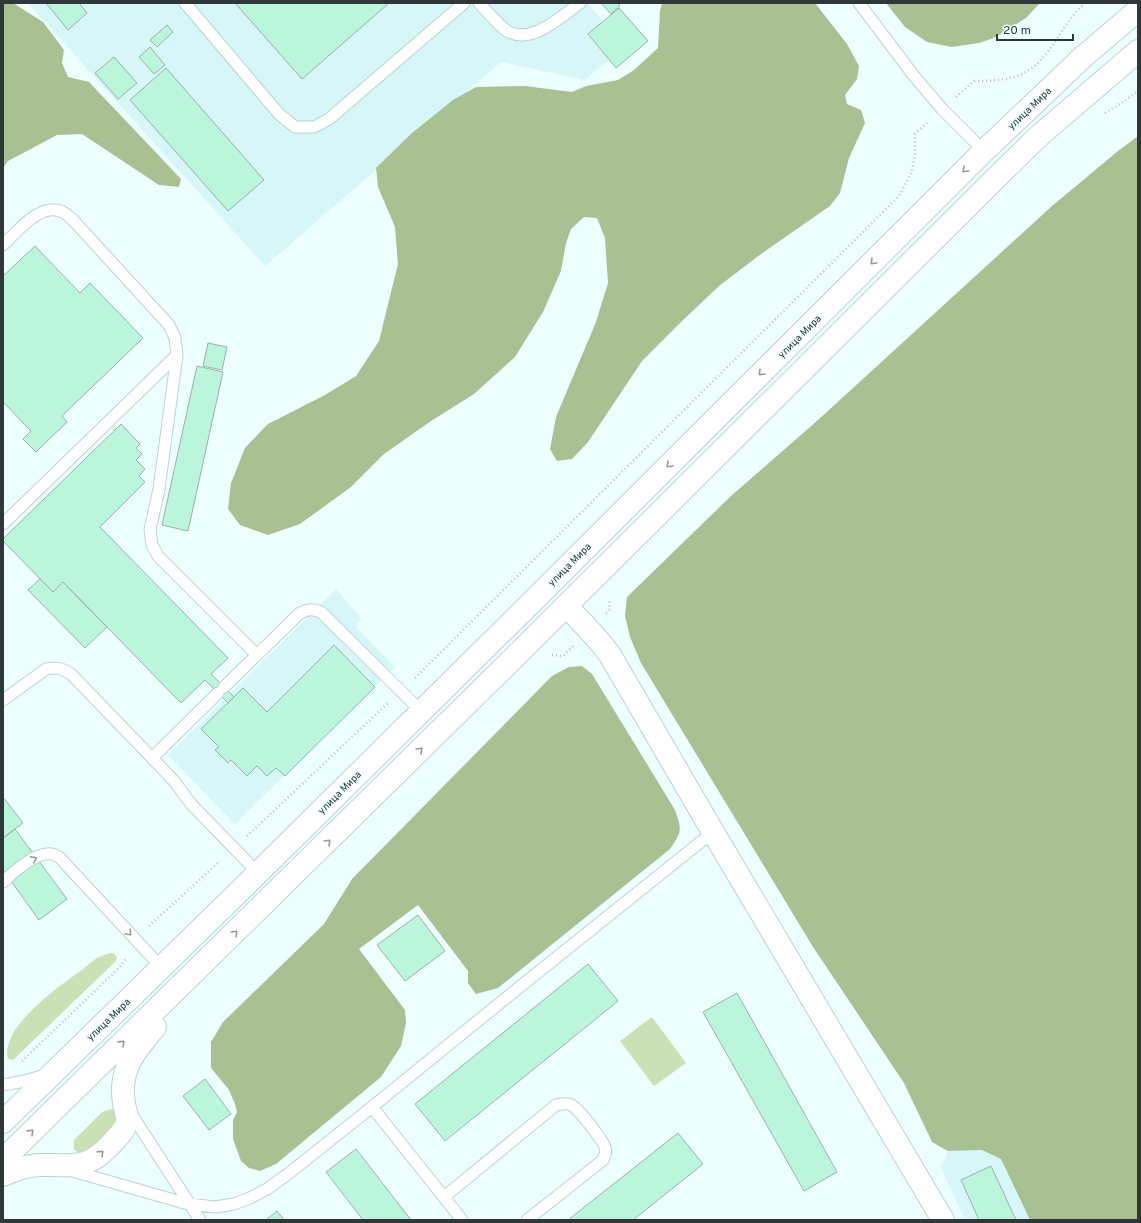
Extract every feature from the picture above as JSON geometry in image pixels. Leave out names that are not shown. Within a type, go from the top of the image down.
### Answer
[{"type":"main road","points":[[1044,94],[1097,37],[1132,3]]},
{"type":"main road","name":"улица Мира","points":[[3,1122],[258,873],[547,587],[984,151],[1083,57],[1138,10]]},
{"type":"main road","points":[[3,1160],[566,606],[1004,170],[1040,135],[1138,52]]},
{"type":"main road","points":[[1040,135],[1138,72]]},
{"type":"main road","points":[[984,151],[1004,170]]},
{"type":"main road","points":[[547,587],[590,629],[610,655],[713,832],[944,1220]]},
{"type":"main road","points":[[3,1175],[11,1171],[38,1165],[75,1165],[87,1162],[96,1158],[123,1132],[127,1122],[123,1087],[126,1070],[136,1051],[217,951]]},
{"type":"main road","points":[[55,1071],[69,1065],[84,1064],[94,1071],[124,1103]]},
{"type":"lane","points":[[185,3],[279,114],[295,127],[314,127],[329,119],[464,3]]},
{"type":"lane","points":[[479,3],[504,29],[516,34],[530,35],[545,29],[580,3]]},
{"type":"lane","points":[[859,3],[914,76],[942,109],[984,151]]},
{"type":"lane","points":[[3,245],[36,215],[49,210],[62,212],[73,220],[169,325],[175,338],[176,355],[158,488],[150,530],[152,544],[158,556],[257,655]]},
{"type":"lane","points":[[3,524],[176,355]]},
{"type":"lane","points":[[152,758],[300,613],[307,610],[314,609],[321,612],[421,711]]},
{"type":"lane","points":[[3,700],[46,670],[62,668],[71,674],[174,781],[191,804],[258,873]]},
{"type":"lane","points":[[52,1166],[188,1204],[215,1207],[234,1204],[250,1198],[267,1189],[288,1174],[713,832]]},
{"type":"lane","points":[[3,882],[34,858],[45,854],[52,854],[59,857],[161,967]]},
{"type":"lane","points":[[4,1084],[25,1081],[55,1071]]},
{"type":"lane","points":[[124,1103],[188,1204],[200,1220]]},
{"type":"lane","points":[[444,1197],[556,1105],[567,1103],[576,1109],[604,1142],[606,1147],[605,1155],[603,1160],[528,1220]]},
{"type":"lane","points":[[372,1107],[462,1220]]},
{"type":"path","points":[[413,680],[899,196],[912,171],[915,154],[915,134],[974,81],[992,81],[1012,78],[1027,72],[1039,63],[1048,53],[1069,21],[1085,3]]},
{"type":"path","points":[[4,1084],[15,1068],[120,967],[148,927],[390,701]]},
{"type":"shaded area","points":[[28,3],[587,3],[603,21],[619,8],[648,41],[616,68],[609,60],[585,80],[501,62],[265,266]]},
{"type":"shaded area","points":[[336,589],[362,619],[355,626],[395,667],[235,824],[168,755]]},
{"type":"shaded area","points":[[982,1150],[1001,1159],[1030,1220],[965,1220],[941,1168],[948,1151]]},
{"type":"green space","points":[[13,3],[43,22],[64,50],[62,63],[68,77],[89,82],[181,179],[179,187],[159,185],[82,134],[57,135],[8,161],[3,168],[3,4]]},
{"type":"green space","points":[[662,3],[815,3],[847,44],[859,66],[857,79],[845,95],[847,104],[861,110],[865,123],[849,158],[840,193],[830,206],[761,254],[719,286],[642,361],[588,442],[572,459],[557,461],[550,449],[556,417],[596,322],[608,283],[605,238],[597,218],[584,217],[571,229],[566,243],[561,271],[543,312],[515,357],[474,394],[431,421],[384,454],[351,487],[300,524],[268,535],[240,525],[228,509],[231,483],[245,448],[268,424],[325,395],[356,376],[379,341],[398,264],[395,227],[378,187],[376,168],[412,133],[453,100],[476,87],[525,86],[572,92],[586,86],[618,80],[634,70],[658,48],[660,11]]},
{"type":"green space","points":[[886,3],[1040,3],[1026,18],[994,38],[979,43],[952,47],[927,42],[905,27]]},
{"type":"green space","points":[[1138,136],[1138,1220],[1030,1220],[1001,1159],[982,1150],[948,1151],[932,1142],[904,1083],[813,947],[641,663],[630,637],[625,616],[627,597],[731,496],[818,420],[1052,206]]},
{"type":"green space","points":[[582,666],[592,674],[675,810],[680,831],[674,843],[670,849],[498,988],[476,994],[468,983],[468,971],[418,905],[359,949],[405,1010],[406,1023],[401,1046],[381,1077],[276,1164],[260,1171],[249,1168],[241,1161],[233,1139],[233,1120],[237,1112],[235,1104],[229,1090],[211,1068],[211,1042],[223,1022],[324,924],[352,879],[552,676],[569,667]]},
{"type":"green space","points":[[111,953],[115,954],[117,958],[116,961],[13,1060],[8,1059],[8,1044],[11,1037],[29,1013],[55,990],[95,960]]},
{"type":"green space","points":[[652,1017],[686,1063],[654,1086],[620,1041]]},
{"type":"green space","points":[[111,1109],[115,1110],[120,1116],[92,1154],[80,1155],[74,1149],[74,1140],[102,1112]]},
{"type":"building","points":[[46,3],[79,3],[87,13],[68,30]]},
{"type":"building","points":[[235,3],[389,3],[302,79]]},
{"type":"building","points":[[601,3],[618,3],[620,6],[611,14]]},
{"type":"building","points":[[619,8],[648,41],[616,68],[588,34]]},
{"type":"building","points":[[167,25],[173,32],[157,47],[150,40]]},
{"type":"building","points":[[150,47],[165,65],[154,74],[139,57]]},
{"type":"building","points":[[114,57],[137,83],[118,99],[95,73]]},
{"type":"building","points":[[166,68],[264,180],[228,211],[130,100]]},
{"type":"building","points":[[35,246],[80,293],[90,283],[143,338],[62,416],[67,422],[36,452],[23,439],[31,431],[3,402],[3,276]]},
{"type":"building","points":[[208,343],[227,347],[222,370],[203,366]]},
{"type":"building","points":[[197,366],[223,372],[188,531],[162,525]]},
{"type":"building","points":[[121,424],[140,444],[136,448],[142,454],[136,460],[145,469],[139,476],[145,482],[100,527],[228,658],[211,674],[234,697],[228,703],[205,680],[181,703],[63,582],[53,592],[3,541],[3,539]]},
{"type":"building","points":[[40,579],[53,592],[63,582],[107,627],[85,648],[28,590]]},
{"type":"building","points":[[334,645],[375,687],[285,776],[276,768],[267,776],[257,766],[247,776],[231,760],[228,763],[215,750],[219,747],[201,729],[243,688],[267,712]]},
{"type":"building","points":[[3,797],[23,823],[3,838]]},
{"type":"building","points":[[15,829],[67,899],[39,920],[3,870],[3,838]]},
{"type":"building","points":[[418,915],[445,951],[405,981],[377,945]]},
{"type":"building","points":[[588,964],[618,1001],[445,1141],[415,1104]]},
{"type":"building","points":[[737,993],[837,1172],[804,1191],[703,1012]]},
{"type":"building","points":[[205,1079],[231,1114],[209,1130],[183,1096]]},
{"type":"building","points":[[678,1133],[703,1164],[633,1220],[568,1220]]},
{"type":"building","points":[[356,1149],[411,1220],[363,1220],[326,1172]]},
{"type":"building","points":[[991,1166],[1016,1220],[979,1220],[961,1180]]},
{"type":"building","points":[[277,1211],[284,1220],[266,1220]]}]
